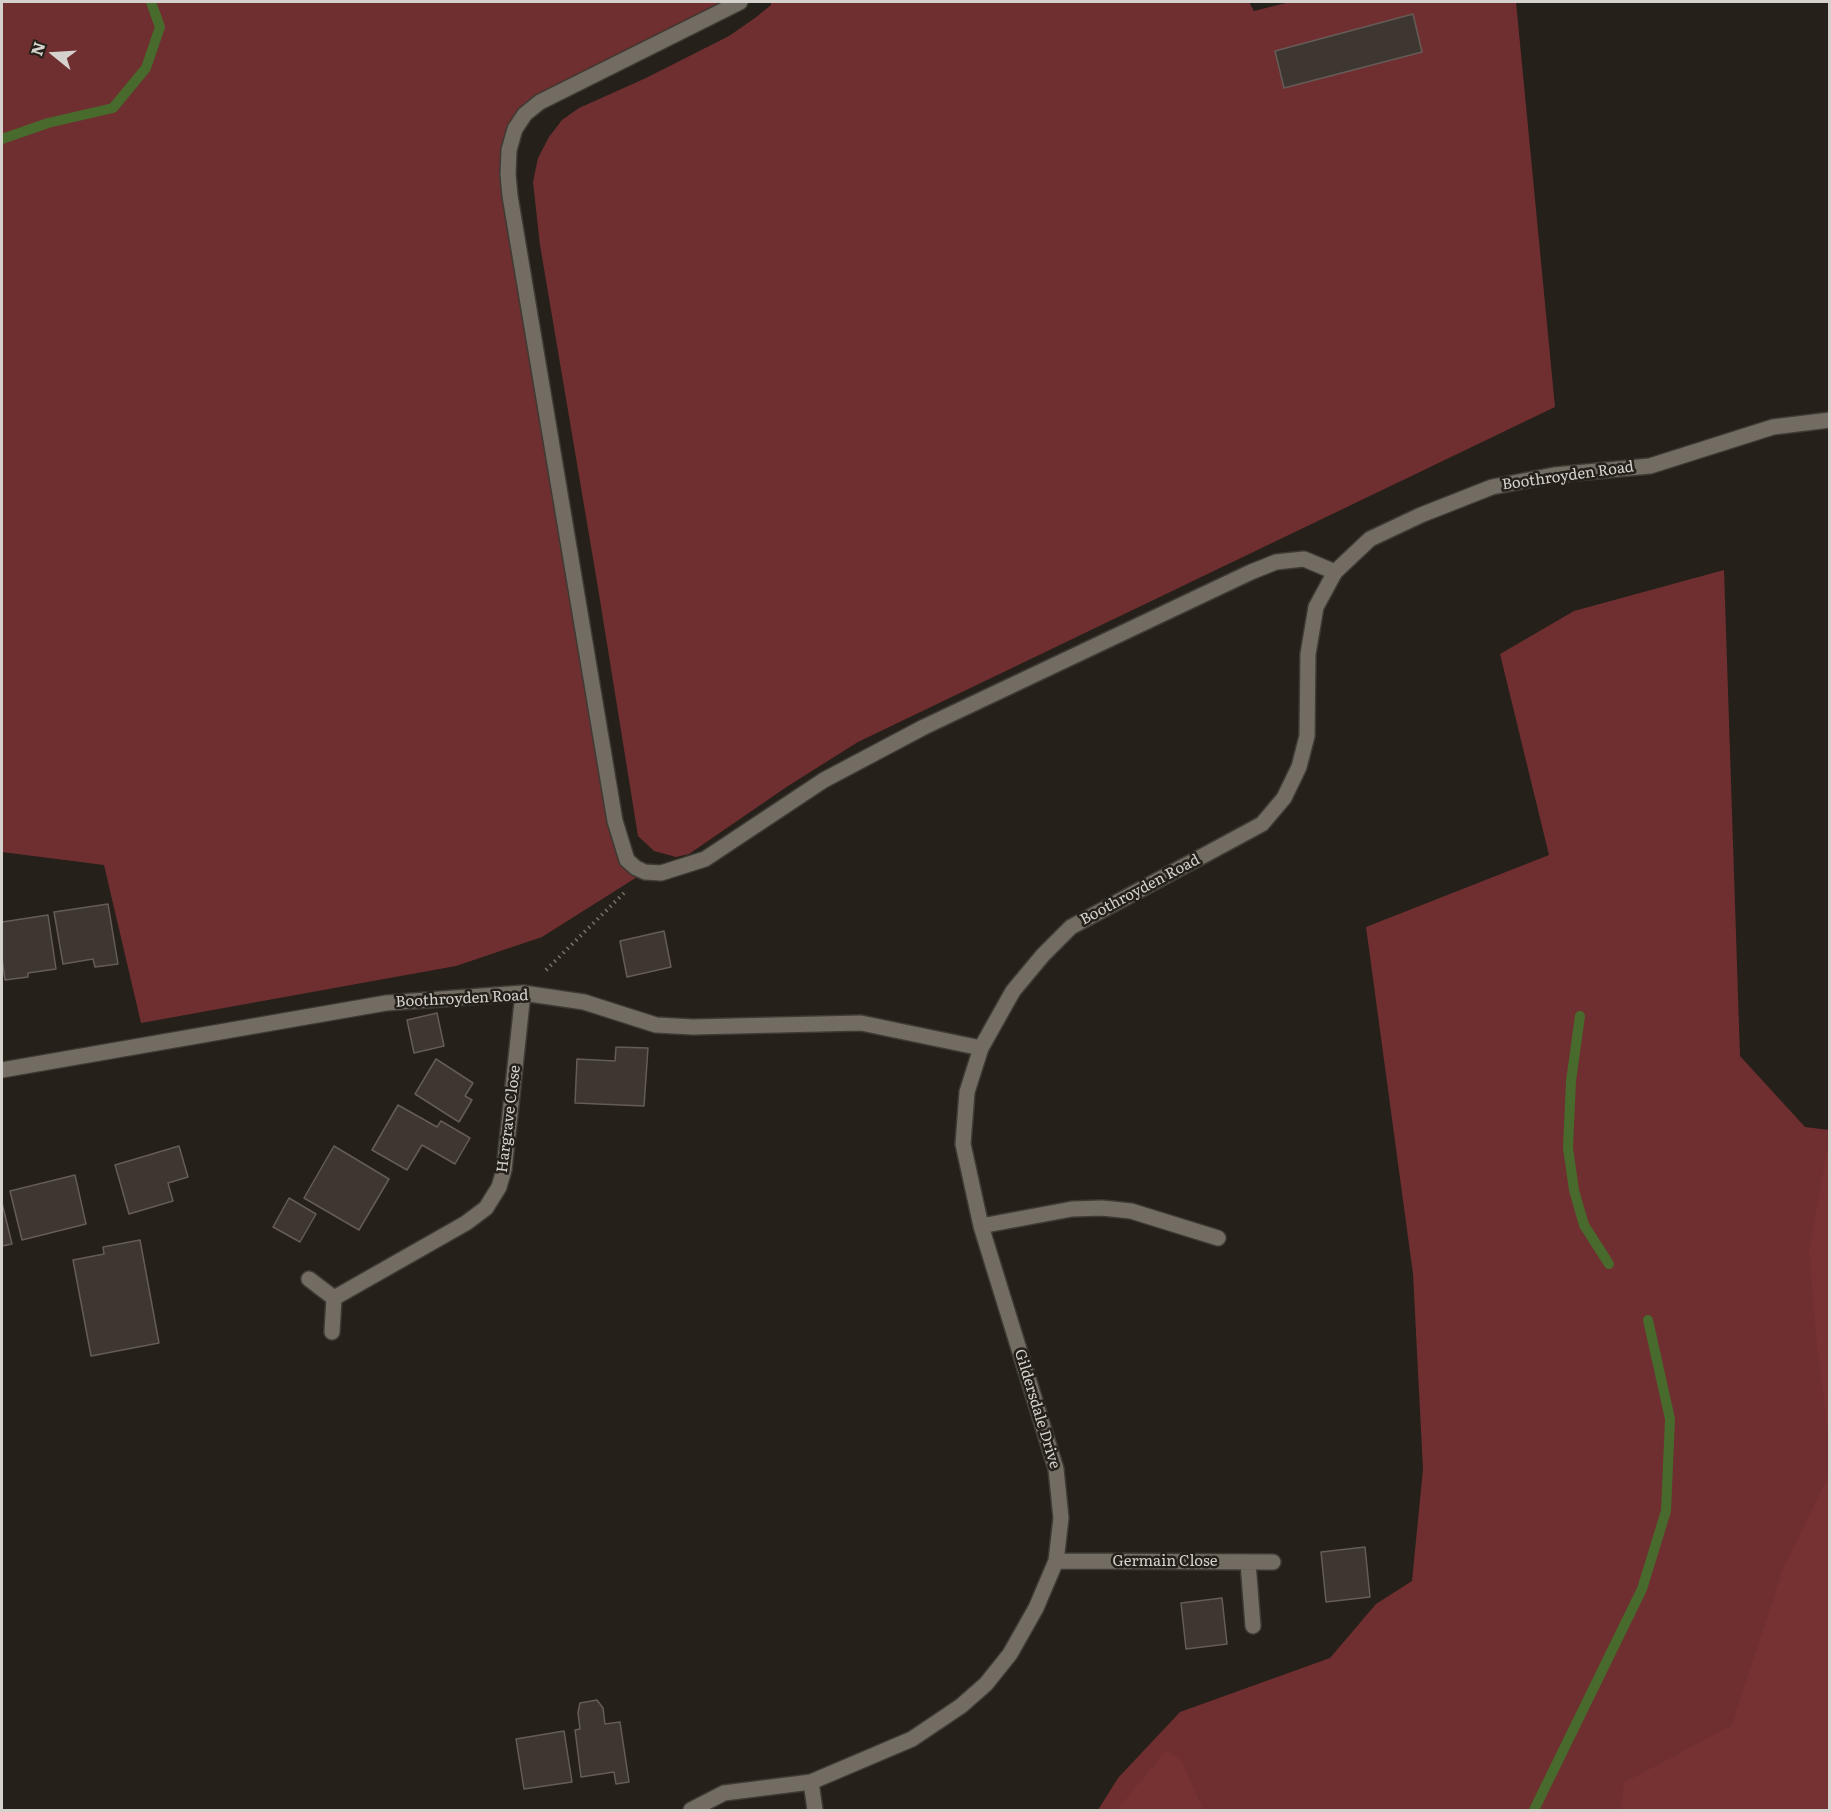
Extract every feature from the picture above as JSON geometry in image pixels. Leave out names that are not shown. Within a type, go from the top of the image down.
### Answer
[{"type":"street","points":[[740,2],[540,102],[525,114],[514,129],[509,150],[510,197],[615,821],[627,860],[645,872],[661,873],[677,870],[705,859],[824,780],[955,712],[1251,572],[1276,562],[1304,559],[1335,572]]},
{"type":"street","name":"Boothroyden Road","points":[[2,1070],[386,1003],[523,993],[584,1002],[656,1025],[693,1027],[861,1023],[981,1048],[1013,991],[1043,955],[1071,927],[1262,824],[1284,798],[1299,767],[1308,736],[1308,654],[1316,607],[1335,572],[1370,539],[1421,514],[1492,487],[1554,475],[1650,466],[1773,426],[1830,420]]},
{"type":"street","name":"Hargrave Close","points":[[334,1298],[466,1223],[486,1208],[499,1187],[504,1170],[523,993]]},
{"type":"street","name":"Gildersdale Drive","points":[[691,1810],[724,1793],[811,1782],[912,1738],[961,1706],[986,1684],[1010,1654],[1031,1617],[1056,1561],[1061,1518],[1056,1468],[981,1226],[963,1144],[967,1092],[981,1048]]},
{"type":"street","points":[[981,1226],[1072,1209],[1102,1208],[1131,1211],[1218,1238]]},
{"type":"street","points":[[309,1279],[334,1298],[332,1332]]},
{"type":"street","name":"Germain Close","points":[[1056,1561],[1273,1562]]},
{"type":"street","points":[[1248,1563],[1253,1626]]},
{"type":"street","points":[[811,1782],[815,1810]]},
{"type":"path","points":[[523,993],[645,872]]},
{"type":"shaded area","points":[[2,2],[737,2],[540,102],[509,150],[624,848],[645,872],[542,937],[456,966],[141,1023],[104,865],[2,852]]},
{"type":"shaded area","points":[[771,2],[1249,2],[1254,11],[1290,2],[1516,2],[1555,407],[858,742],[788,786],[689,854],[676,857],[654,851],[638,836],[540,245],[533,182],[538,158],[549,137],[562,120],[579,108],[646,78],[729,36],[755,18],[771,5]]},
{"type":"shaded area","points":[[1724,570],[1740,1056],[1805,1127],[1829,1130],[1829,1810],[1098,1810],[1118,1778],[1180,1712],[1330,1658],[1376,1604],[1412,1581],[1423,1469],[1413,1274],[1366,927],[1549,855],[1500,654],[1574,611]]},
{"type":"shaded area","points":[[1827,1152],[1830,1152],[1829,1438],[1817,1344],[1809,1252]]},
{"type":"shaded area","points":[[1829,1475],[1829,1810],[1621,1810],[1624,1783],[1732,1725],[1783,1569]]},
{"type":"shaded area","points":[[1166,1751],[1181,1760],[1203,1810],[1117,1810]]},
{"type":"building","points":[[1413,14],[1422,52],[1284,88],[1275,51]]},
{"type":"building","points":[[108,904],[118,964],[95,967],[93,959],[63,964],[54,912]]},
{"type":"building","points":[[48,915],[56,969],[28,973],[28,977],[5,980],[2,958],[2,922]]},
{"type":"building","points":[[664,931],[671,967],[627,977],[620,941]]},
{"type":"building","points":[[437,1013],[444,1046],[414,1053],[407,1020]]},
{"type":"building","points":[[616,1047],[648,1048],[644,1106],[575,1103],[577,1059],[615,1061]]},
{"type":"building","points":[[436,1059],[473,1083],[465,1096],[472,1100],[459,1122],[415,1094]]},
{"type":"building","points":[[398,1105],[437,1127],[441,1121],[470,1138],[455,1164],[422,1145],[407,1170],[372,1150]]},
{"type":"building","points":[[179,1146],[188,1177],[168,1183],[173,1201],[129,1214],[115,1165]]},
{"type":"building","points":[[334,1146],[389,1179],[359,1230],[304,1198]]},
{"type":"building","points":[[75,1175],[86,1224],[22,1240],[10,1191]]},
{"type":"building","points":[[289,1198],[316,1214],[300,1242],[273,1227]]},
{"type":"building","points":[[2,1203],[12,1244],[2,1246]]},
{"type":"building","points":[[140,1240],[159,1343],[91,1356],[73,1260],[104,1254],[103,1247]]},
{"type":"building","points":[[1365,1547],[1370,1597],[1326,1602],[1321,1552]]},
{"type":"building","points":[[1222,1598],[1227,1644],[1186,1649],[1181,1603]]},
{"type":"building","points":[[597,1700],[603,1708],[605,1724],[620,1722],[629,1782],[616,1784],[614,1772],[581,1777],[575,1730],[580,1729],[578,1713],[580,1703]]},
{"type":"building","points":[[564,1731],[572,1782],[524,1789],[516,1739]]},
{"type":"waterway","points":[[2,139],[48,123],[113,108],[146,68],[160,27],[151,2]]},
{"type":"waterway","points":[[1580,1016],[1571,1081],[1568,1148],[1574,1190],[1584,1225],[1609,1264]]},
{"type":"waterway","points":[[1534,1810],[1642,1589],[1666,1511],[1670,1419],[1648,1320]]}]
